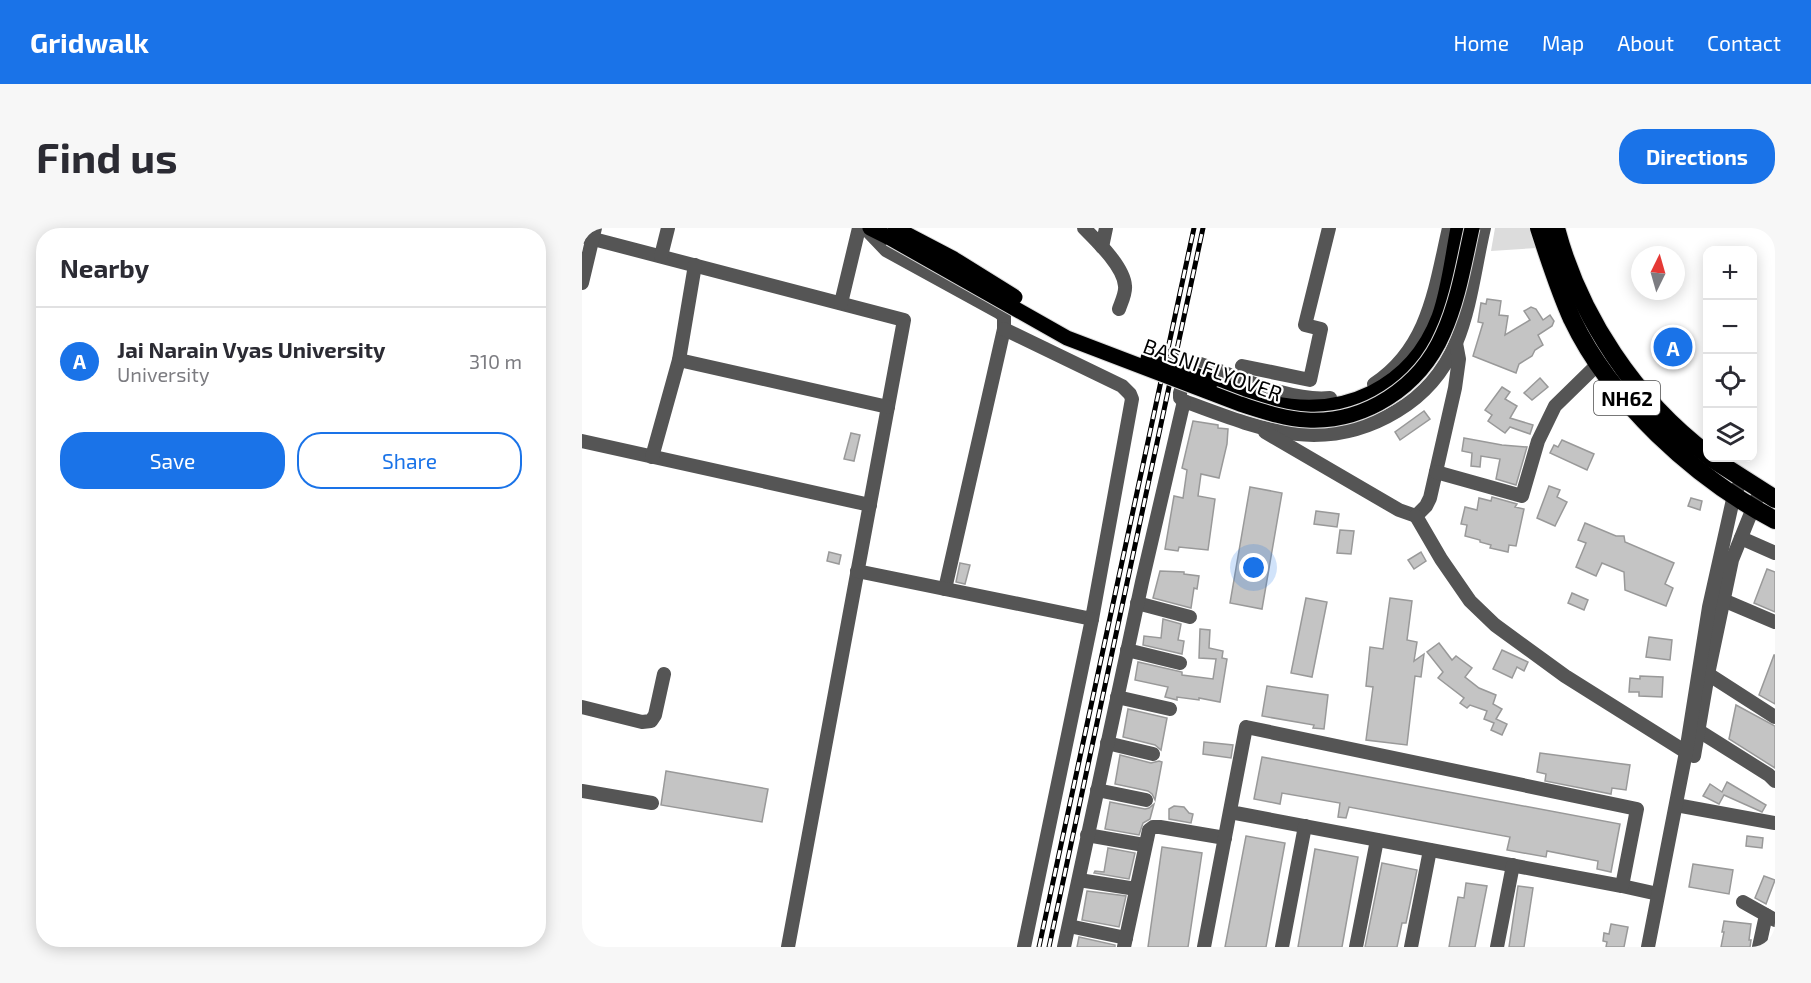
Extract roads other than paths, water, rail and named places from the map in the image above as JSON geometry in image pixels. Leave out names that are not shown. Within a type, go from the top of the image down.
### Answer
[{"type":"highway","name":"NH62","points":[[1539,228],[1573,321],[1599,363],[1655,431],[1687,461],[1763,499],[1775,520]]},
{"type":"highway","name":"NH62","points":[[1556,228],[1579,294],[1594,325],[1621,364],[1658,409],[1703,450]]},
{"type":"highway","name":"NH62","points":[[1715,462],[1738,487]]},
{"type":"main road","points":[[870,228],[893,233],[954,259],[1054,321],[1075,331],[1270,403],[1294,407],[1347,404],[1376,392],[1395,379],[1418,354],[1438,318],[1446,293],[1458,228]]},
{"type":"main road","name":"BASNI FLYOVER","points":[[893,233],[1067,338],[1265,413],[1308,420],[1344,416],[1364,409],[1396,394],[1418,374],[1433,354],[1452,310],[1472,228]]},
{"type":"street","points":[[661,256],[668,228]]},
{"type":"street","points":[[841,303],[859,228]]},
{"type":"street","points":[[865,228],[886,250],[1004,316],[1004,329],[945,589]]},
{"type":"street","points":[[1084,228],[1118,269],[1125,286],[1119,309]]},
{"type":"street","points":[[1102,247],[1106,228]]},
{"type":"street","points":[[1242,366],[1310,380],[1321,329],[1305,325],[1329,228]]},
{"type":"street","points":[[1449,228],[1435,290],[1421,331],[1401,361],[1379,381],[1352,394],[1317,399],[1297,397],[1200,364],[1193,364],[1188,367],[1180,398],[1254,426],[1284,433],[1319,435],[1344,433],[1377,423],[1409,404],[1430,385],[1444,366],[1456,343],[1463,322],[1484,228]]},
{"type":"street","points":[[582,283],[587,232],[661,256],[904,320],[788,947]]},
{"type":"street","points":[[652,457],[679,360],[695,265]]},
{"type":"street","points":[[1004,329],[1122,386],[1132,399],[1092,619],[1024,947]]},
{"type":"street","points":[[1416,516],[1426,506],[1436,472],[1455,388],[1459,360],[1456,343]]},
{"type":"street","points":[[679,360],[888,407]]},
{"type":"street","points":[[1436,472],[1522,496],[1538,441],[1555,406],[1599,363]]},
{"type":"street","points":[[1065,947],[1137,603],[1184,401]]},
{"type":"street","points":[[1254,426],[1398,510],[1416,516],[1441,559],[1470,601],[1495,625],[1565,676],[1686,752]]},
{"type":"street","points":[[582,441],[870,505]]},
{"type":"street","points":[[1657,947],[1709,607],[1738,487]]},
{"type":"street","points":[[1648,947],[1658,894],[1699,731],[1708,674],[1732,560],[1741,538],[1763,499]]},
{"type":"street","points":[[1741,538],[1775,553]]},
{"type":"street","points":[[857,571],[1092,619]]},
{"type":"street","points":[[1723,600],[1775,622]]},
{"type":"street","points":[[1137,603],[1190,617]]},
{"type":"street","points":[[1127,650],[1180,663]]},
{"type":"street","points":[[582,707],[642,722],[651,721],[655,715],[664,674]]},
{"type":"street","points":[[1708,674],[1775,717]]},
{"type":"street","points":[[1117,697],[1170,709]]},
{"type":"street","points":[[1204,947],[1246,727],[1637,809],[1622,886]]},
{"type":"street","points":[[1699,731],[1775,781]]},
{"type":"street","points":[[1107,743],[1153,754]]},
{"type":"street","points":[[1097,790],[1146,800]]},
{"type":"street","points":[[582,791],[652,803]]},
{"type":"street","points":[[1680,806],[1775,823]]},
{"type":"street","points":[[1230,812],[1658,894]]},
{"type":"street","points":[[1282,947],[1305,826]]},
{"type":"street","points":[[1069,926],[1125,942],[1144,845],[1149,830],[1153,827],[1225,838]]},
{"type":"street","points":[[1087,835],[1144,845]]},
{"type":"street","points":[[1356,947],[1377,840]]},
{"type":"street","points":[[1411,947],[1430,850]]},
{"type":"street","points":[[1497,947],[1513,865]]},
{"type":"street","points":[[1079,880],[1136,889]]},
{"type":"street","points":[[1743,902],[1771,918],[1759,947]]},
{"type":"railway","points":[[1039,947],[1194,228]]},
{"type":"railway","points":[[1049,947],[1203,228]]},
{"type":"place","name":"Jai Narain Vyas University","points":[[1673,347]]}]
